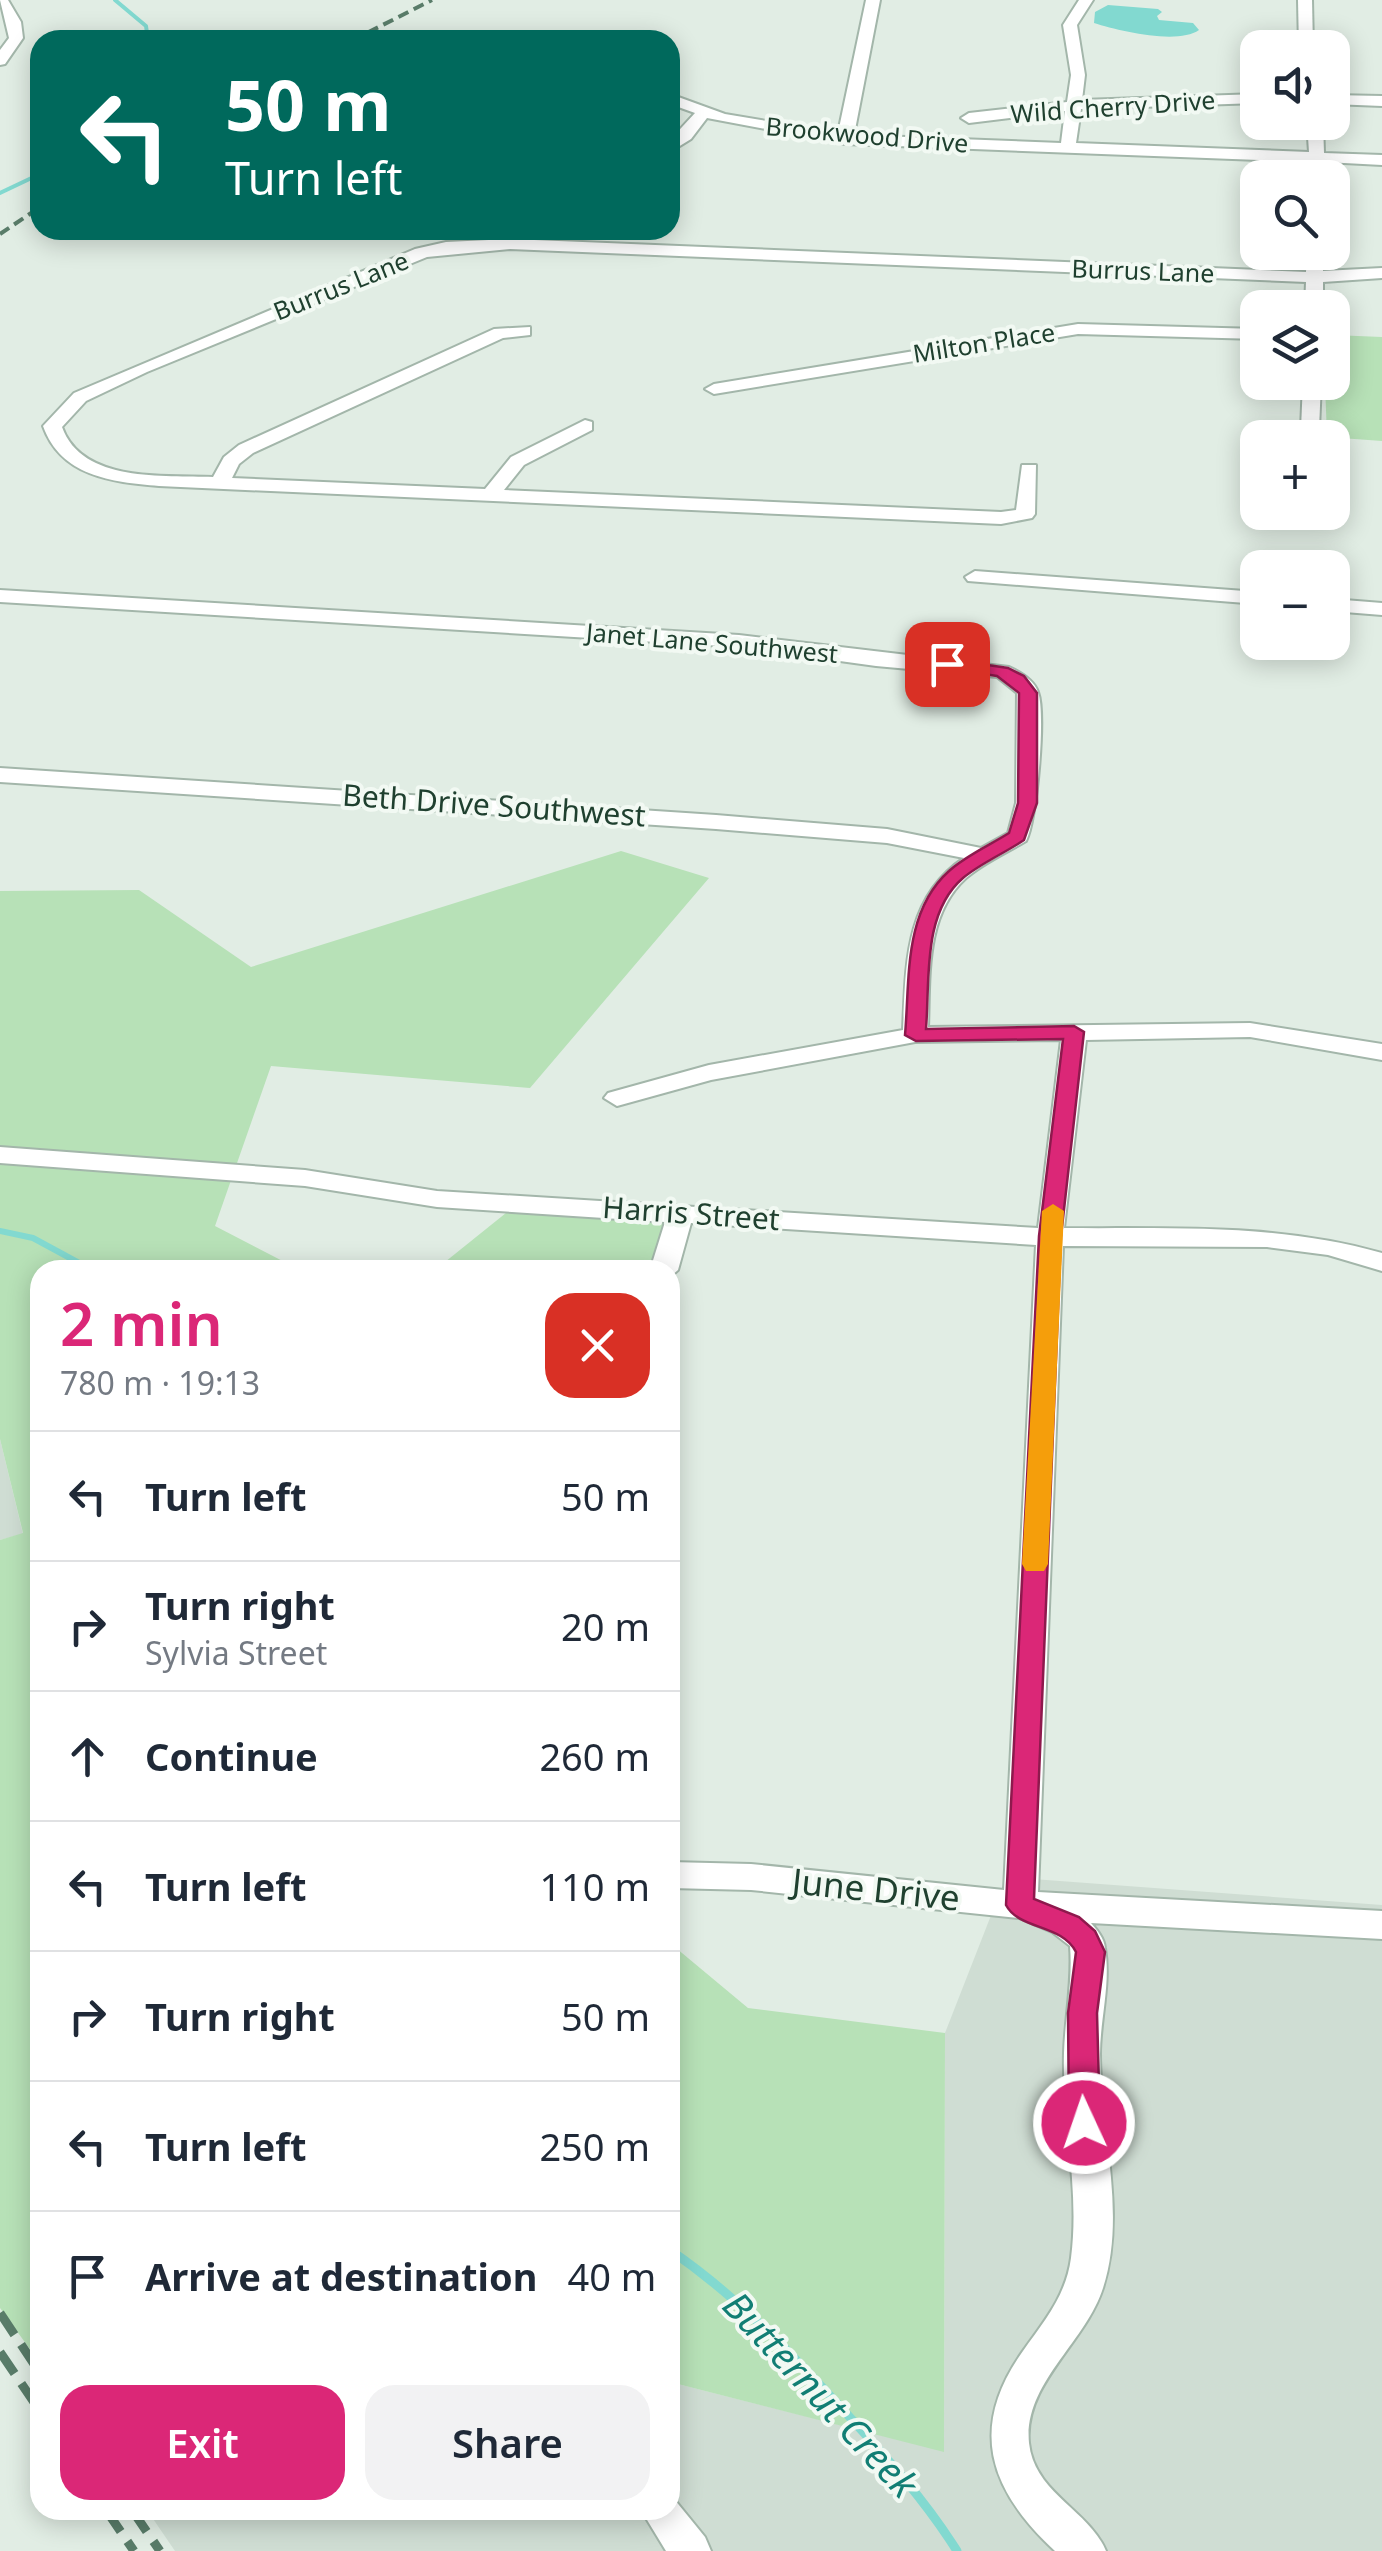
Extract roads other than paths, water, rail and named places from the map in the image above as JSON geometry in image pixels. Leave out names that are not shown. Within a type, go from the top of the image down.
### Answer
[{"type":"street","points":[[0,0],[14,22],[16,38],[0,61]]},
{"type":"street","points":[[845,139],[873,0]]},
{"type":"street","points":[[1068,148],[1078,75],[1070,25],[1086,0]]},
{"type":"street","points":[[1305,0],[1306,30]]},
{"type":"street","name":"Wild Cherry Drive","points":[[970,118],[1076,105],[1240,99]]},
{"type":"street","points":[[1350,99],[1382,100]]},
{"type":"street","name":"Brookwood Drive","points":[[680,103],[703,113],[845,139],[1382,160]]},
{"type":"street","points":[[680,140],[703,113]]},
{"type":"street","points":[[1316,140],[1318,158]]},
{"type":"street","name":"Burrus Lane","points":[[220,483],[111,474],[81,463],[62,448],[52,426],[80,397],[141,368],[421,253],[446,247],[510,244],[1314,277]]},
{"type":"street","points":[[1314,270],[1314,290]]},
{"type":"street","points":[[1314,277],[1382,273]]},
{"type":"street","name":"Milton Place","points":[[714,389],[1078,329],[1240,334]]},
{"type":"street","points":[[524,331],[500,333],[278,433],[231,461],[220,483],[1001,518],[1025,514],[1028,469]]},
{"type":"street","points":[[491,496],[497,479],[517,459],[585,426]]},
{"type":"street","points":[[975,577],[1240,597]]},
{"type":"street","name":"Janet Lane Southwest","points":[[0,596],[739,641],[876,660],[1002,671],[1018,680],[1028,693],[1027,803],[1018,836],[956,875],[934,901],[923,933],[916,1035]]},
{"type":"street","points":[[1350,606],[1382,609]]},
{"type":"street","name":"Beth Drive Southwest","points":[[0,775],[887,836],[986,856]]},
{"type":"street","points":[[617,1098],[709,1072],[916,1035],[1250,1030],[1382,1052]]},
{"type":"street","points":[[1074,1032],[1050,1236],[1020,1905],[1068,1926],[1085,1939],[1090,1952],[1083,2013],[1082,2094],[1092,2253],[1082,2294],[1050,2349],[1020,2388],[1009,2440],[1018,2478],[1065,2534],[1086,2551]]},
{"type":"street","name":"Harris Street","points":[[0,1155],[306,1178],[438,1199],[680,1215],[1050,1236],[1267,1238],[1330,1247],[1382,1262]]},
{"type":"street","points":[[667,1260],[680,1215]]},
{"type":"street","name":"June Drive","points":[[680,1875],[751,1878],[1020,1905],[1382,1925]]},
{"type":"street","points":[[669,2520],[692,2551]]},
{"type":"water","points":[[1108,5],[1158,9],[1162,12],[1157,16],[1159,20],[1193,23],[1199,30],[1163,36],[1094,23],[1095,12]]},
{"type":"waterway","points":[[115,0],[147,30]]},
{"type":"waterway","points":[[0,193],[30,179]]},
{"type":"waterway","name":"Butternut Creek","points":[[0,1231],[33,1238],[74,1260]]},
{"type":"waterway","name":"Butternut Creek","points":[[680,2257],[741,2306],[805,2369],[904,2479],[957,2551]]},
{"type":"railway","points":[[373,30],[432,0]]},
{"type":"railway","points":[[0,234],[30,214]]},
{"type":"railway","points":[[0,2313],[30,2358]]},
{"type":"railway","points":[[0,2352],[30,2396]]},
{"type":"railway","points":[[113,2520],[134,2551]]},
{"type":"railway","points":[[139,2520],[160,2551]]}]
